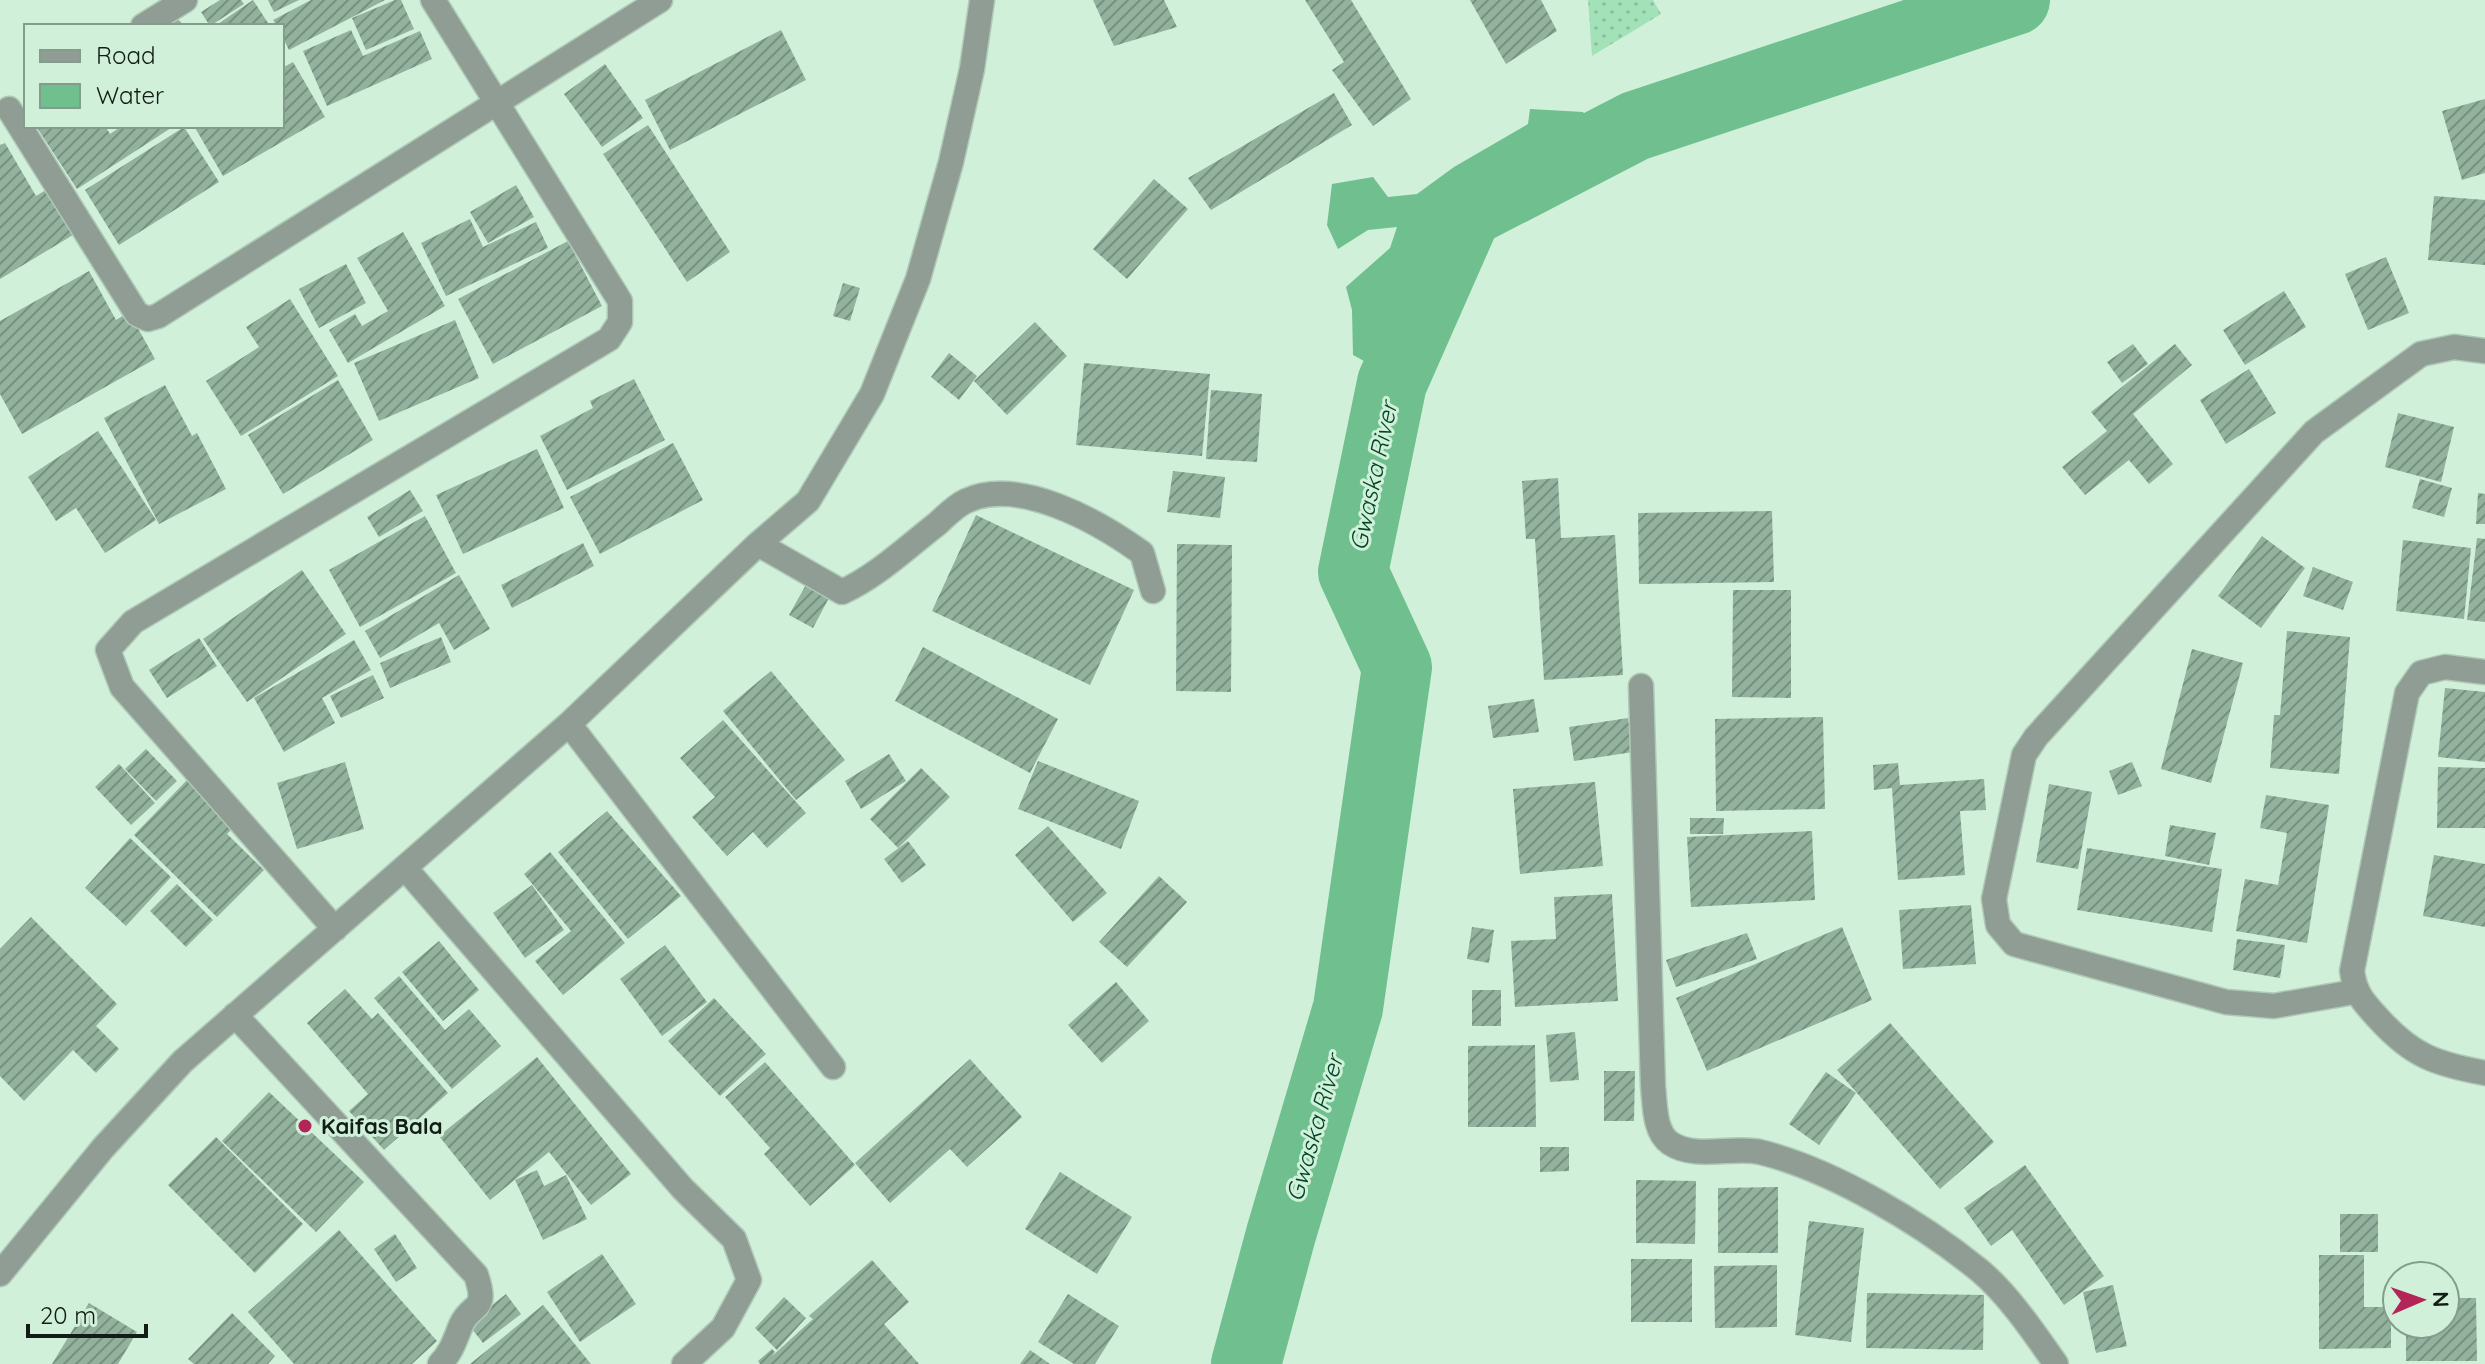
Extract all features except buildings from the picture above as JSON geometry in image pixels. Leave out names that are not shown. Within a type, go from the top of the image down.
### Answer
[{"type":"street","points":[[146,24],[185,0]]},
{"type":"street","points":[[335,929],[122,687],[108,650],[133,622],[609,339],[620,322],[620,301],[433,0]]},
{"type":"street","points":[[25,128],[137,314],[148,319],[158,316],[660,0]]},
{"type":"street","points":[[0,1274],[103,1148],[183,1061],[569,724],[758,544],[808,501],[872,394],[918,279],[947,177],[972,69],[982,0]]},
{"type":"street","points":[[12,107],[24,127]]},
{"type":"street","points":[[2354,992],[2274,1006],[2226,1002],[2014,944],[1998,925],[1994,899],[2024,755],[2036,737],[2314,432],[2421,354],[2454,347],[2485,351]]},
{"type":"street","points":[[758,544],[842,592],[863,583],[964,502],[1003,492],[1025,494],[1054,505],[1142,553],[1153,591]]},
{"type":"street","points":[[2485,672],[2445,667],[2421,673],[2407,693],[2355,946],[2354,992],[2413,1052],[2443,1065],[2485,1073]]},
{"type":"street","points":[[1641,686],[1653,1086],[1656,1120],[1668,1142],[1687,1150],[1758,1152],[1821,1174],[1896,1213],[1980,1271],[2056,1364]]},
{"type":"street","points":[[569,724],[833,1067]]},
{"type":"street","points":[[405,868],[683,1189],[734,1239],[749,1280],[723,1328],[684,1364]]},
{"type":"street","points":[[235,1015],[476,1275],[482,1292],[477,1309],[462,1321],[455,1348],[440,1364]]},
{"type":"shaded area","points":[[1588,0],[1653,0],[1661,14],[1592,56]]},
{"type":"water","points":[[1530,109],[1583,112],[1599,133],[1455,209],[1388,374],[1353,355],[1352,310],[1346,287],[1390,248],[1397,227],[1368,230],[1338,249],[1327,225],[1332,184],[1373,177],[1388,197],[1417,194],[1454,167],[1528,124]]},
{"type":"waterway","name":"Gwaska River","points":[[1246,1364],[1348,1008],[1397,667],[1353,572],[1392,383],[1467,213],[1635,126],[2015,0]]},
{"type":"place","name":"Kaifas Bala","points":[[305,1126]]}]
